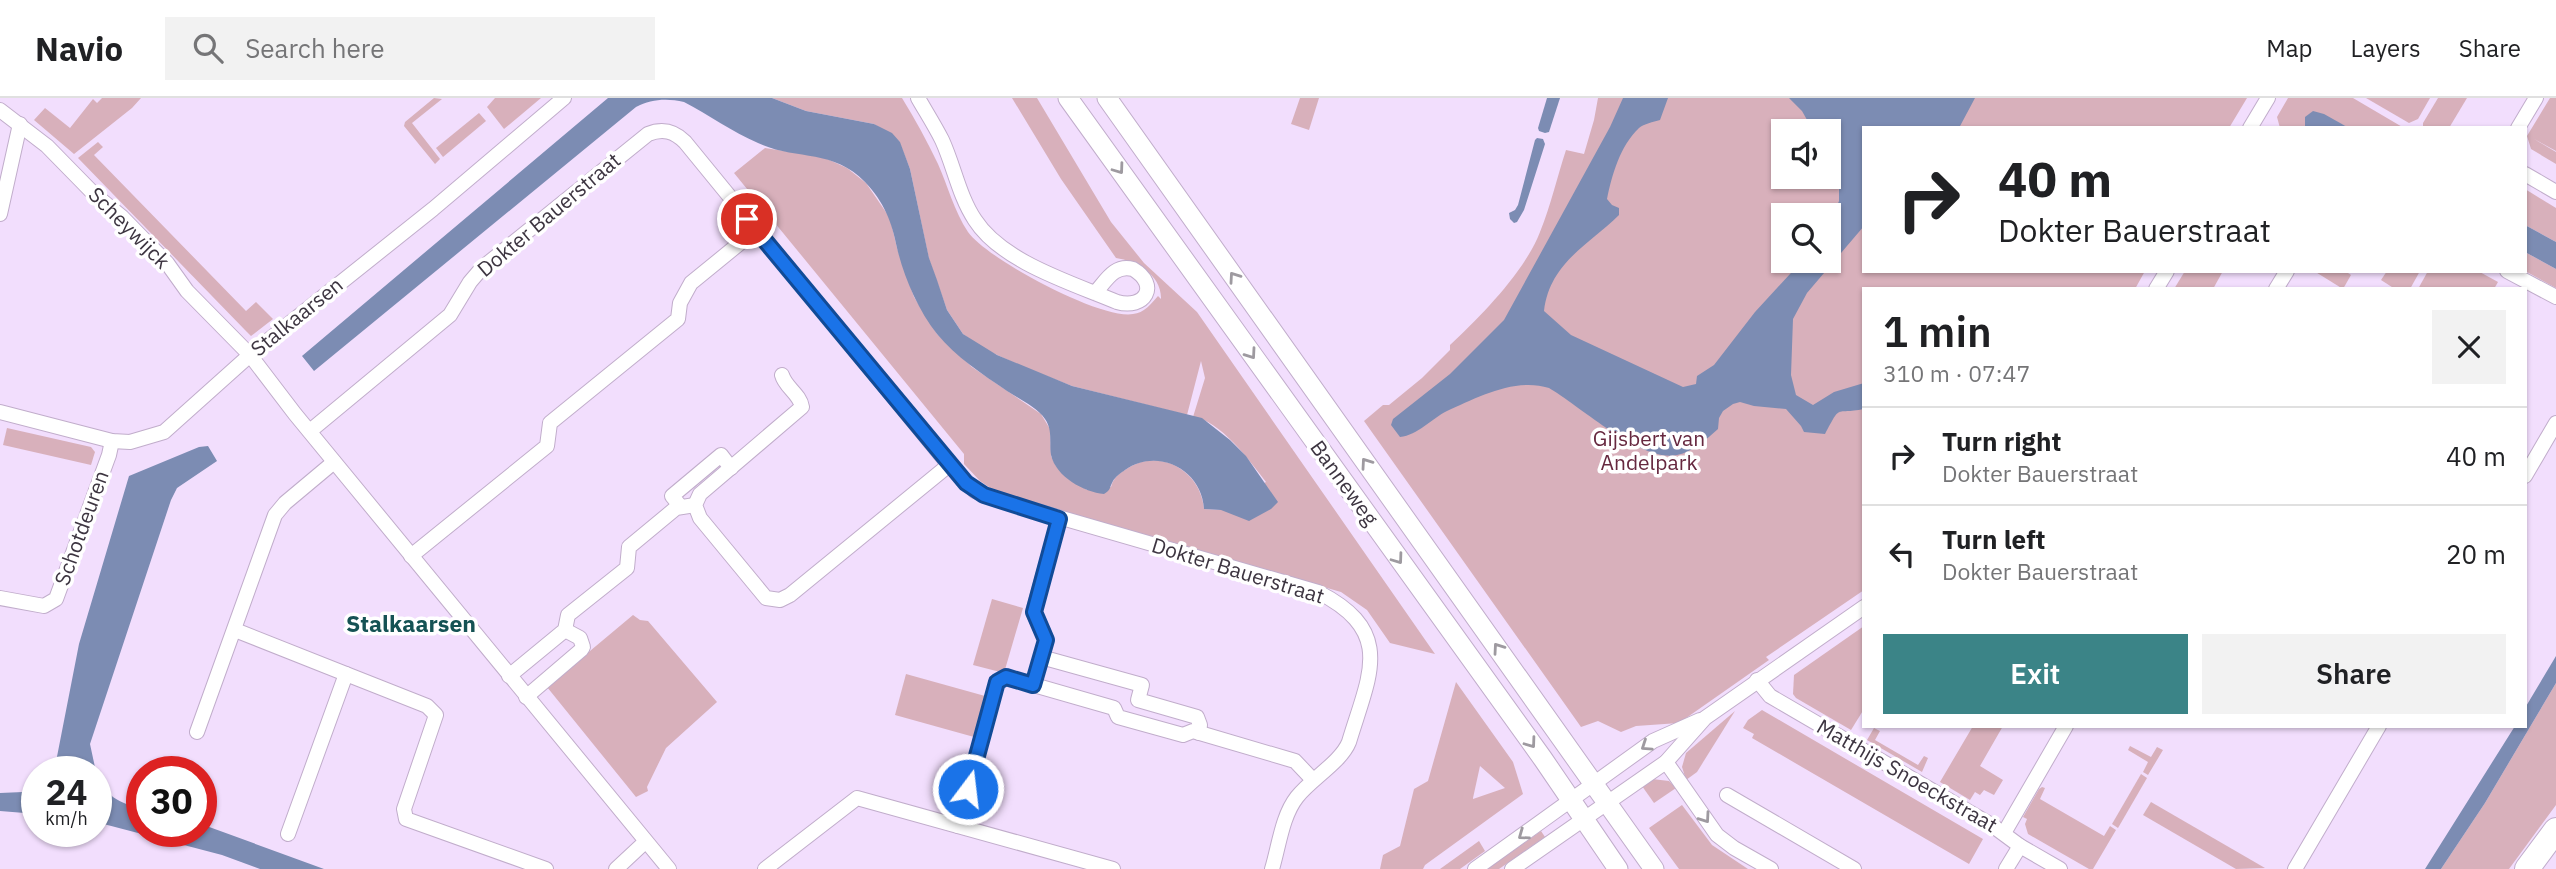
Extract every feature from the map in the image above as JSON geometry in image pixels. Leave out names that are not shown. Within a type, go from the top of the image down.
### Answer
[{"type":"highway","points":[[2527,869],[2556,830]]},
{"type":"main road","name":"Banneweg","points":[[1068,98],[1618,869]]},
{"type":"main road","name":"Banneweg","points":[[1107,98],[1654,869]]},
{"type":"street","name":"Stalkaarsen","points":[[0,412],[112,440],[130,442],[164,432],[250,355],[433,209],[564,98]]},
{"type":"street","points":[[918,98],[942,141],[967,204],[982,229],[992,240],[1035,266],[1095,293]]},
{"type":"street","points":[[2251,126],[2268,98]]},
{"type":"street","points":[[2519,126],[2536,98]]},
{"type":"street","name":"Scheywijck","points":[[0,110],[47,146],[95,195],[122,217],[167,263],[187,291],[250,355],[334,462],[668,869]]},
{"type":"street","points":[[0,214],[20,124]]},
{"type":"street","name":"Dokter Bauerstraat","points":[[310,431],[450,315],[482,268],[648,134],[664,130],[680,137],[949,465],[975,491],[1059,519],[1318,592],[1334,600],[1354,616],[1369,642],[1372,665],[1347,748],[1298,796],[1289,811],[1272,869]]},
{"type":"street","points":[[2527,175],[2556,192]]},
{"type":"street","points":[[411,555],[547,446],[550,423],[678,319],[683,297],[695,279],[756,230]]},
{"type":"street","points":[[2511,273],[2556,297]]},
{"type":"street","points":[[509,676],[565,630],[568,615],[626,568],[629,547],[688,506],[802,407],[782,375]]},
{"type":"street","points":[[2527,472],[2556,423]]},
{"type":"street","name":"Schotdeuren","points":[[0,597],[44,606],[56,599],[110,455],[112,440]]},
{"type":"street","points":[[731,468],[721,455],[673,496],[700,517],[761,594],[769,600],[780,600],[790,595],[949,465]]},
{"type":"street","points":[[197,732],[275,515],[285,503],[334,462]]},
{"type":"street","points":[[1033,685],[1046,640],[1034,612],[1059,519]]},
{"type":"street","points":[[1475,869],[1653,741],[1704,718],[1862,608]]},
{"type":"street","points":[[235,630],[427,706],[436,715],[404,808],[406,819],[546,869]]},
{"type":"street","points":[[526,696],[582,650],[580,638],[565,630]]},
{"type":"street","points":[[1041,657],[1142,685],[1138,700],[1196,717],[1200,725],[1199,733]]},
{"type":"street","points":[[288,834],[346,674]]},
{"type":"street","points":[[958,826],[997,682],[1006,677],[1114,708],[1118,718],[1183,736],[1193,731],[1295,761],[1313,780]]},
{"type":"street","name":"Matthijs Snoeckstraat","points":[[1757,680],[1770,696],[2004,833],[2020,846],[2060,869]]},
{"type":"street","points":[[1512,869],[1666,762],[1704,718]]},
{"type":"street","points":[[2004,833],[2065,728]]},
{"type":"street","points":[[2295,869],[2378,728]]},
{"type":"street","points":[[1666,762],[1717,835],[1771,869]]},
{"type":"street","points":[[1727,795],[1854,869]]},
{"type":"street","points":[[765,869],[857,798],[1113,869]]},
{"type":"street","points":[[617,869],[645,842]]},
{"type":"street","points":[[2006,869],[2020,846]]},
{"type":"green space","points":[[102,98],[141,98],[74,154],[34,120],[45,108],[70,128],[93,99],[97,103]]},
{"type":"green space","points":[[434,98],[442,99],[412,123],[440,159],[435,164],[404,126],[405,122]]},
{"type":"green space","points":[[495,98],[541,98],[504,129],[487,107]]},
{"type":"green space","points":[[772,98],[902,98],[938,164],[963,224],[979,244],[1020,271],[1072,298],[1118,313],[1141,312],[1158,296],[1161,299],[1157,283],[1139,266],[1116,258],[1061,179],[1012,98],[1037,98],[1111,222],[1144,263],[1197,312],[1435,654],[1390,643],[1367,610],[1341,592],[996,492],[980,481],[964,464],[964,454],[734,173],[765,148],[823,157],[847,168],[866,183],[890,218],[914,297],[937,334],[972,367],[1041,414],[1050,429],[1051,456],[1056,466],[1071,480],[1087,490],[1111,487],[1118,475],[1138,463],[1151,460],[1164,462],[1176,466],[1195,483],[1204,509],[1221,510],[1266,482],[1224,433],[1214,425],[1193,417],[1205,378],[1201,361],[1187,415],[1072,386],[984,349],[963,334],[947,310],[929,259],[910,169],[899,141],[874,124],[806,111]]},
{"type":"green space","points":[[1300,98],[1319,98],[1309,130],[1291,124]]},
{"type":"green space","name":"Gijsbert van Andelpark","points":[[1598,98],[2247,98],[2230,126],[1862,126],[1862,273],[2144,273],[2136,287],[1862,287],[1862,591],[1766,657],[1769,660],[1679,723],[1636,726],[1621,732],[1598,721],[1581,727],[1364,421],[1422,378],[1513,277],[1540,232],[1566,150],[1584,154]]},
{"type":"green space","points":[[2288,98],[2353,98],[2401,126],[2345,126],[2319,113],[2307,126],[2279,126],[2277,117]]},
{"type":"green space","points":[[2366,98],[2430,98],[2418,119],[2409,123]]},
{"type":"green space","points":[[2438,98],[2467,98],[2450,126],[2423,126]]},
{"type":"green space","points":[[2550,98],[2556,98],[2556,151],[2534,139],[2556,152],[2556,164],[2531,149],[2527,136]]},
{"type":"green space","points":[[479,113],[486,121],[443,157],[436,148]]},
{"type":"green space","points":[[98,142],[103,147],[94,155],[246,311],[256,302],[273,319],[251,336],[245,330],[78,158]]},
{"type":"green space","points":[[2527,190],[2556,208],[2556,242],[2527,226]]},
{"type":"green space","points":[[2527,253],[2556,269],[2556,288],[2527,272]]},
{"type":"green space","points":[[2184,273],[2222,273],[2214,287],[2175,287]]},
{"type":"green space","points":[[2317,273],[2351,275],[2344,287]]},
{"type":"green space","points":[[2386,273],[2419,273],[2411,287],[2392,287],[2381,280]]},
{"type":"green space","points":[[2427,273],[2482,273],[2498,282],[2495,287],[2419,287]]},
{"type":"green space","points":[[7,428],[91,447],[95,452],[91,465],[3,445]]},
{"type":"green space","points":[[992,599],[1023,608],[1004,673],[973,665]]},
{"type":"green space","points":[[633,615],[648,621],[717,702],[666,748],[647,787],[648,791],[636,797],[547,687]]},
{"type":"green space","points":[[1862,627],[1862,712],[1851,730],[1796,698],[1793,694],[1794,675]]},
{"type":"green space","points":[[906,674],[985,696],[974,737],[895,715]]},
{"type":"green space","points":[[1456,682],[1513,762],[1523,794],[1423,869],[1380,869],[1383,855],[1400,846],[1414,789],[1428,781]],"holes":[[[1480,766],[1505,788],[1473,799]]]},
{"type":"green space","points":[[2556,683],[2556,805],[2509,869],[2441,869],[2485,803]]},
{"type":"green space","points":[[1762,710],[1983,839],[1969,864],[1752,738],[1754,734],[1743,728],[1748,720]]},
{"type":"green space","points":[[1735,711],[1697,772],[1686,780],[1682,767],[1686,753]]},
{"type":"green space","points":[[1874,728],[1880,731],[1875,740],[1918,765],[1924,756],[1928,758],[1922,772],[1867,740]]},
{"type":"green space","points":[[1972,728],[2002,728],[1980,766],[2003,780],[1994,795],[1984,790],[1980,795],[1975,792],[1970,800],[1940,782]]},
{"type":"green space","points":[[2130,746],[2151,757],[2157,747],[2163,750],[2148,775],[2143,772],[2148,762],[2128,750]]},
{"type":"green space","points":[[2141,774],[2147,778],[2118,828],[2112,824]]},
{"type":"green space","points":[[1652,779],[1669,781],[1676,788],[1654,803],[1642,786]]},
{"type":"green space","points":[[2042,787],[2045,788],[2040,799],[2104,836],[2110,826],[2116,830],[2093,869],[2028,834],[2025,824],[2027,819],[2023,817]]},
{"type":"green space","points":[[2151,802],[2265,868],[2236,869],[2143,815]]},
{"type":"green space","points":[[1682,805],[1712,845],[1748,869],[1679,869],[1649,828]]},
{"type":"green space","points":[[1541,831],[1545,837],[1499,869],[1487,869]]},
{"type":"green space","points":[[1479,841],[1485,851],[1460,869],[1440,869]]},
{"type":"water","points":[[608,98],[772,98],[806,111],[874,124],[892,133],[900,142],[910,169],[929,258],[947,310],[963,334],[997,355],[1072,386],[1202,418],[1246,456],[1278,502],[1249,521],[1221,510],[1204,509],[1201,495],[1187,473],[1164,462],[1138,463],[1115,478],[1104,494],[1072,482],[1054,463],[1049,428],[1042,415],[961,358],[930,325],[908,282],[886,213],[865,182],[852,171],[827,159],[786,152],[758,143],[678,101],[653,101],[636,107],[314,371],[302,356]]},
{"type":"water","points":[[1547,98],[1560,98],[1549,132],[1545,133],[1538,128]]},
{"type":"water","points":[[1623,98],[1668,98],[1660,120],[1639,128],[1632,135],[1618,161],[1607,199],[1619,208],[1619,215],[1562,267],[1548,294],[1544,311],[1571,335],[1683,387],[1696,384],[1697,376],[1714,365],[1755,312],[1791,273],[1824,273],[1807,293],[1793,319],[1791,375],[1796,395],[1813,405],[1834,392],[1862,384],[1862,409],[1839,412],[1825,434],[1804,432],[1786,409],[1740,402],[1723,411],[1718,429],[1699,445],[1677,455],[1663,455],[1629,442],[1549,388],[1523,385],[1496,390],[1470,400],[1441,414],[1413,433],[1400,437],[1391,425],[1393,419],[1450,374],[1504,320],[1610,127]]},
{"type":"water","points":[[1789,98],[1975,98],[1960,126],[1862,126],[1862,228],[1841,253],[1841,203],[1838,203],[1841,189],[1841,119],[1806,119]]},
{"type":"water","points":[[2313,111],[2345,126],[2305,126],[2305,117]]},
{"type":"water","points":[[1537,138],[1543,139],[1545,144],[1524,210],[1514,223],[1509,213],[1518,205]]},
{"type":"water","points":[[2527,226],[2556,242],[2556,269],[2527,253]]},
{"type":"water","points":[[208,446],[217,461],[177,488],[171,500],[90,744],[93,756],[57,756],[79,644],[129,476],[199,447]]},
{"type":"water","points":[[2556,656],[2556,683],[2485,803],[2441,869],[2425,869],[2514,728],[2527,728],[2527,705]]},
{"type":"water","points":[[21,792],[21,813],[0,811],[0,793]]},
{"type":"water","points":[[112,796],[126,804],[126,830],[112,826]]},
{"type":"water","points":[[217,830],[324,869],[260,869],[191,847],[217,847]]},
{"type":"district","name":"Stalkaarsen","points":[[411,624]]},
{"type":"route","points":[[747,219],[966,483],[984,495],[1059,519],[1034,612],[1046,640],[1033,685],[1006,677],[997,682],[968,789]]}]
